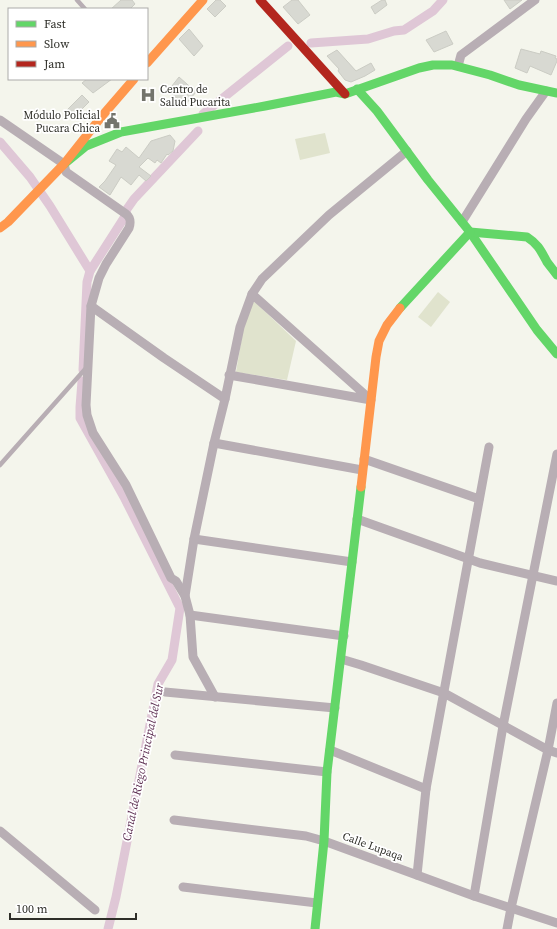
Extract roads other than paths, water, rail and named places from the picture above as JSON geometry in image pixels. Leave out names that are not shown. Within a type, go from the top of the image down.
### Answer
[{"type":"street","points":[[148,63],[203,0]]},
{"type":"street","points":[[260,0],[345,94]]},
{"type":"street","points":[[458,66],[461,55],[535,0]]},
{"type":"street","points":[[64,164],[86,146],[121,132],[336,92],[345,94],[419,68],[433,65],[458,66],[519,85],[546,92],[557,93]]},
{"type":"street","points":[[0,228],[8,222],[64,164],[133,80]]},
{"type":"street","points":[[357,90],[377,111],[428,180],[470,232],[537,330],[557,354]]},
{"type":"street","points":[[462,222],[526,119],[546,92]]},
{"type":"street","points":[[0,120],[64,164],[66,172],[128,216],[130,219],[131,223],[129,228],[106,264],[99,278],[91,306],[86,405],[87,415],[93,433],[126,485],[171,578],[176,581],[184,596],[190,615],[193,657],[215,697]]},
{"type":"street","points":[[184,596],[194,539],[229,375],[240,327],[252,294],[262,279],[330,215],[407,151]]},
{"type":"street","points":[[470,232],[527,237],[539,246],[557,272]]},
{"type":"street","points":[[314,929],[324,841],[327,772],[344,636],[362,470],[379,341],[387,324],[399,309],[470,232]]},
{"type":"street","points":[[252,294],[371,400]]},
{"type":"street","points":[[91,306],[225,399]]},
{"type":"street","points":[[229,375],[371,400]]},
{"type":"street","points":[[214,443],[362,470]]},
{"type":"street","points":[[416,875],[426,789],[489,447]]},
{"type":"street","points":[[474,896],[503,726],[557,454]]},
{"type":"street","points":[[364,459],[479,498]]},
{"type":"street","points":[[357,519],[480,563],[557,581]]},
{"type":"street","points":[[194,539],[352,562]]},
{"type":"street","points":[[190,615],[344,636]]},
{"type":"street","points":[[341,659],[444,693],[557,754]]},
{"type":"street","points":[[165,692],[335,708]]},
{"type":"street","points":[[507,929],[548,750],[557,703]]},
{"type":"street","points":[[330,750],[426,789]]},
{"type":"street","points":[[175,755],[327,772]]},
{"type":"street","name":"Calle Lupaqa","points":[[174,820],[306,836],[324,841],[474,896],[557,923]]},
{"type":"street","points":[[0,831],[95,910]]},
{"type":"street","points":[[182,887],[317,903]]},
{"type":"lane","points":[[77,0],[84,8]]},
{"type":"lane","points":[[0,465],[88,366]]},
{"type":"waterway","points":[[311,43],[368,39],[394,31],[404,30],[433,11],[443,0]]},
{"type":"waterway","points":[[203,114],[288,46]]},
{"type":"waterway","points":[[90,271],[124,218],[127,209],[134,199],[198,131]]},
{"type":"waterway","name":"Canal de Riego Principal del Sur","points":[[0,142],[30,177],[50,206],[90,271],[87,282],[83,370]]},
{"type":"waterway","name":"Canal de Riego Principal del Sur","points":[[82,381],[80,418],[124,497],[180,608],[172,660],[158,684],[116,897],[108,929]]},
{"type":"place","name":"Centro de Salud Pucarita","points":[[148,95]]},
{"type":"place","name":"Módulo Policial Pucara Chica","points":[[112,121]]}]
